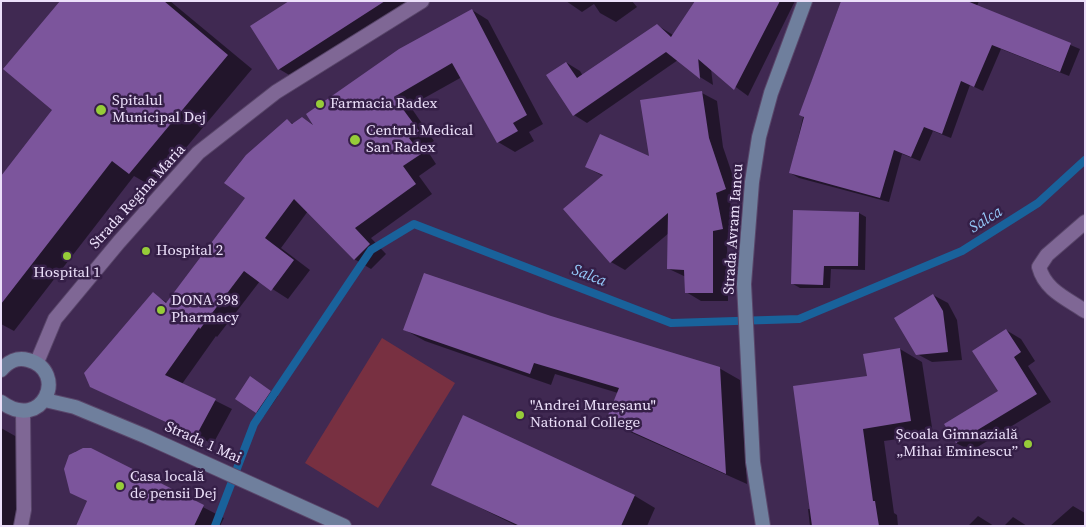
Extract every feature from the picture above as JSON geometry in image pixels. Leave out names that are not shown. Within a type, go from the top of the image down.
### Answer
[{"type":"main road","name":"Strada Avram Iancu","points":[[763,526],[753,462],[744,284],[752,182],[759,137],[771,93],[805,1]]},
{"type":"main road","points":[[1,370],[8,362],[21,358],[37,362],[46,373],[49,387],[45,400],[35,409],[23,412],[11,410],[1,402]]},
{"type":"main road","name":"Strada 1 Mai","points":[[45,400],[75,407],[200,459],[344,526]]},
{"type":"street","name":"Strada Regina Maria","points":[[37,362],[55,320],[119,242],[198,153],[276,92],[422,1]]},
{"type":"street","points":[[1085,222],[1047,255],[1038,267],[1042,280],[1050,288],[1085,311]]},
{"type":"street","points":[[21,526],[24,510],[23,412]]},
{"type":"shaded area","points":[[382,338],[455,383],[378,508],[305,463]]},
{"type":"building","name":"Spitalul Municipal Dej","points":[[60,1],[164,1],[228,55],[129,174],[112,161],[1,304],[1,176],[52,110],[3,69]]},
{"type":"building","points":[[289,1],[385,1],[278,70],[250,26]]},
{"type":"building","points":[[695,1],[780,1],[734,90],[698,59],[700,79],[666,52],[573,116],[546,75],[566,62],[577,78],[657,24],[671,37]]},
{"type":"building","points":[[841,1],[967,1],[1071,43],[1060,72],[992,45],[974,87],[961,81],[942,134],[924,127],[911,157],[894,150],[880,198],[789,173],[804,117],[799,115]]},
{"type":"building","points":[[472,9],[527,115],[513,123],[518,131],[497,143],[452,63],[394,97],[419,131],[409,138],[421,154],[403,166],[416,184],[355,228],[370,244],[354,260],[294,199],[265,238],[294,260],[271,291],[244,271],[200,329],[199,327],[165,375],[216,399],[196,436],[90,387],[84,373],[153,292],[166,303],[245,198],[224,183],[246,155],[287,119],[292,124],[302,117],[313,125],[306,114],[399,49]]},
{"type":"building","points":[[702,91],[709,138],[726,189],[716,193],[723,229],[713,231],[713,293],[685,293],[684,270],[667,269],[668,213],[610,263],[563,209],[603,175],[585,167],[600,134],[649,156],[640,100]]},
{"type":"building","points":[[793,210],[859,212],[858,266],[824,266],[823,285],[791,284]]},
{"type":"building","points":[[424,273],[551,316],[720,367],[726,474],[606,420],[619,388],[534,363],[530,374],[403,330]]},
{"type":"building","points":[[933,294],[943,311],[948,352],[916,355],[894,318]]},
{"type":"building","points":[[1006,329],[1021,352],[1014,357],[1037,394],[956,443],[944,424],[998,391],[972,351]]},
{"type":"building","points":[[900,348],[911,421],[863,429],[873,501],[875,501],[879,526],[812,526],[793,386],[867,376],[863,354]]},
{"type":"building","points":[[250,376],[271,391],[256,413],[235,399]]},
{"type":"building","points":[[463,415],[635,495],[621,526],[520,526],[431,485]]},
{"type":"building","name":"Casa locală de pensii Dej","points":[[83,448],[91,448],[204,505],[194,526],[76,526],[87,501],[70,493],[64,469],[69,455]]},
{"type":"waterway","name":"Salca","points":[[215,526],[254,424],[371,250],[414,224],[671,323],[799,319],[962,251],[1038,203],[1085,160]]},
{"type":"place","name":"Farmacia Radex","points":[[320,104]]},
{"type":"place","name":"Spitalul Municipal Dej","points":[[101,110]]},
{"type":"place","name":"Centrul Medical San Radex","points":[[355,140]]},
{"type":"place","name":"Hospital 2","points":[[146,251]]},
{"type":"place","name":"Hospital 1","points":[[67,256]]},
{"type":"place","name":"DONA 398 Pharmacy","points":[[161,310]]},
{"type":"place","name":"\"Andrei Mureșanu\" National College","points":[[520,415]]},
{"type":"place","name":"Școala Gimnazială „Mihai Eminescu”","points":[[1028,444]]},
{"type":"place","name":"Casa locală de pensii Dej","points":[[120,486]]}]
